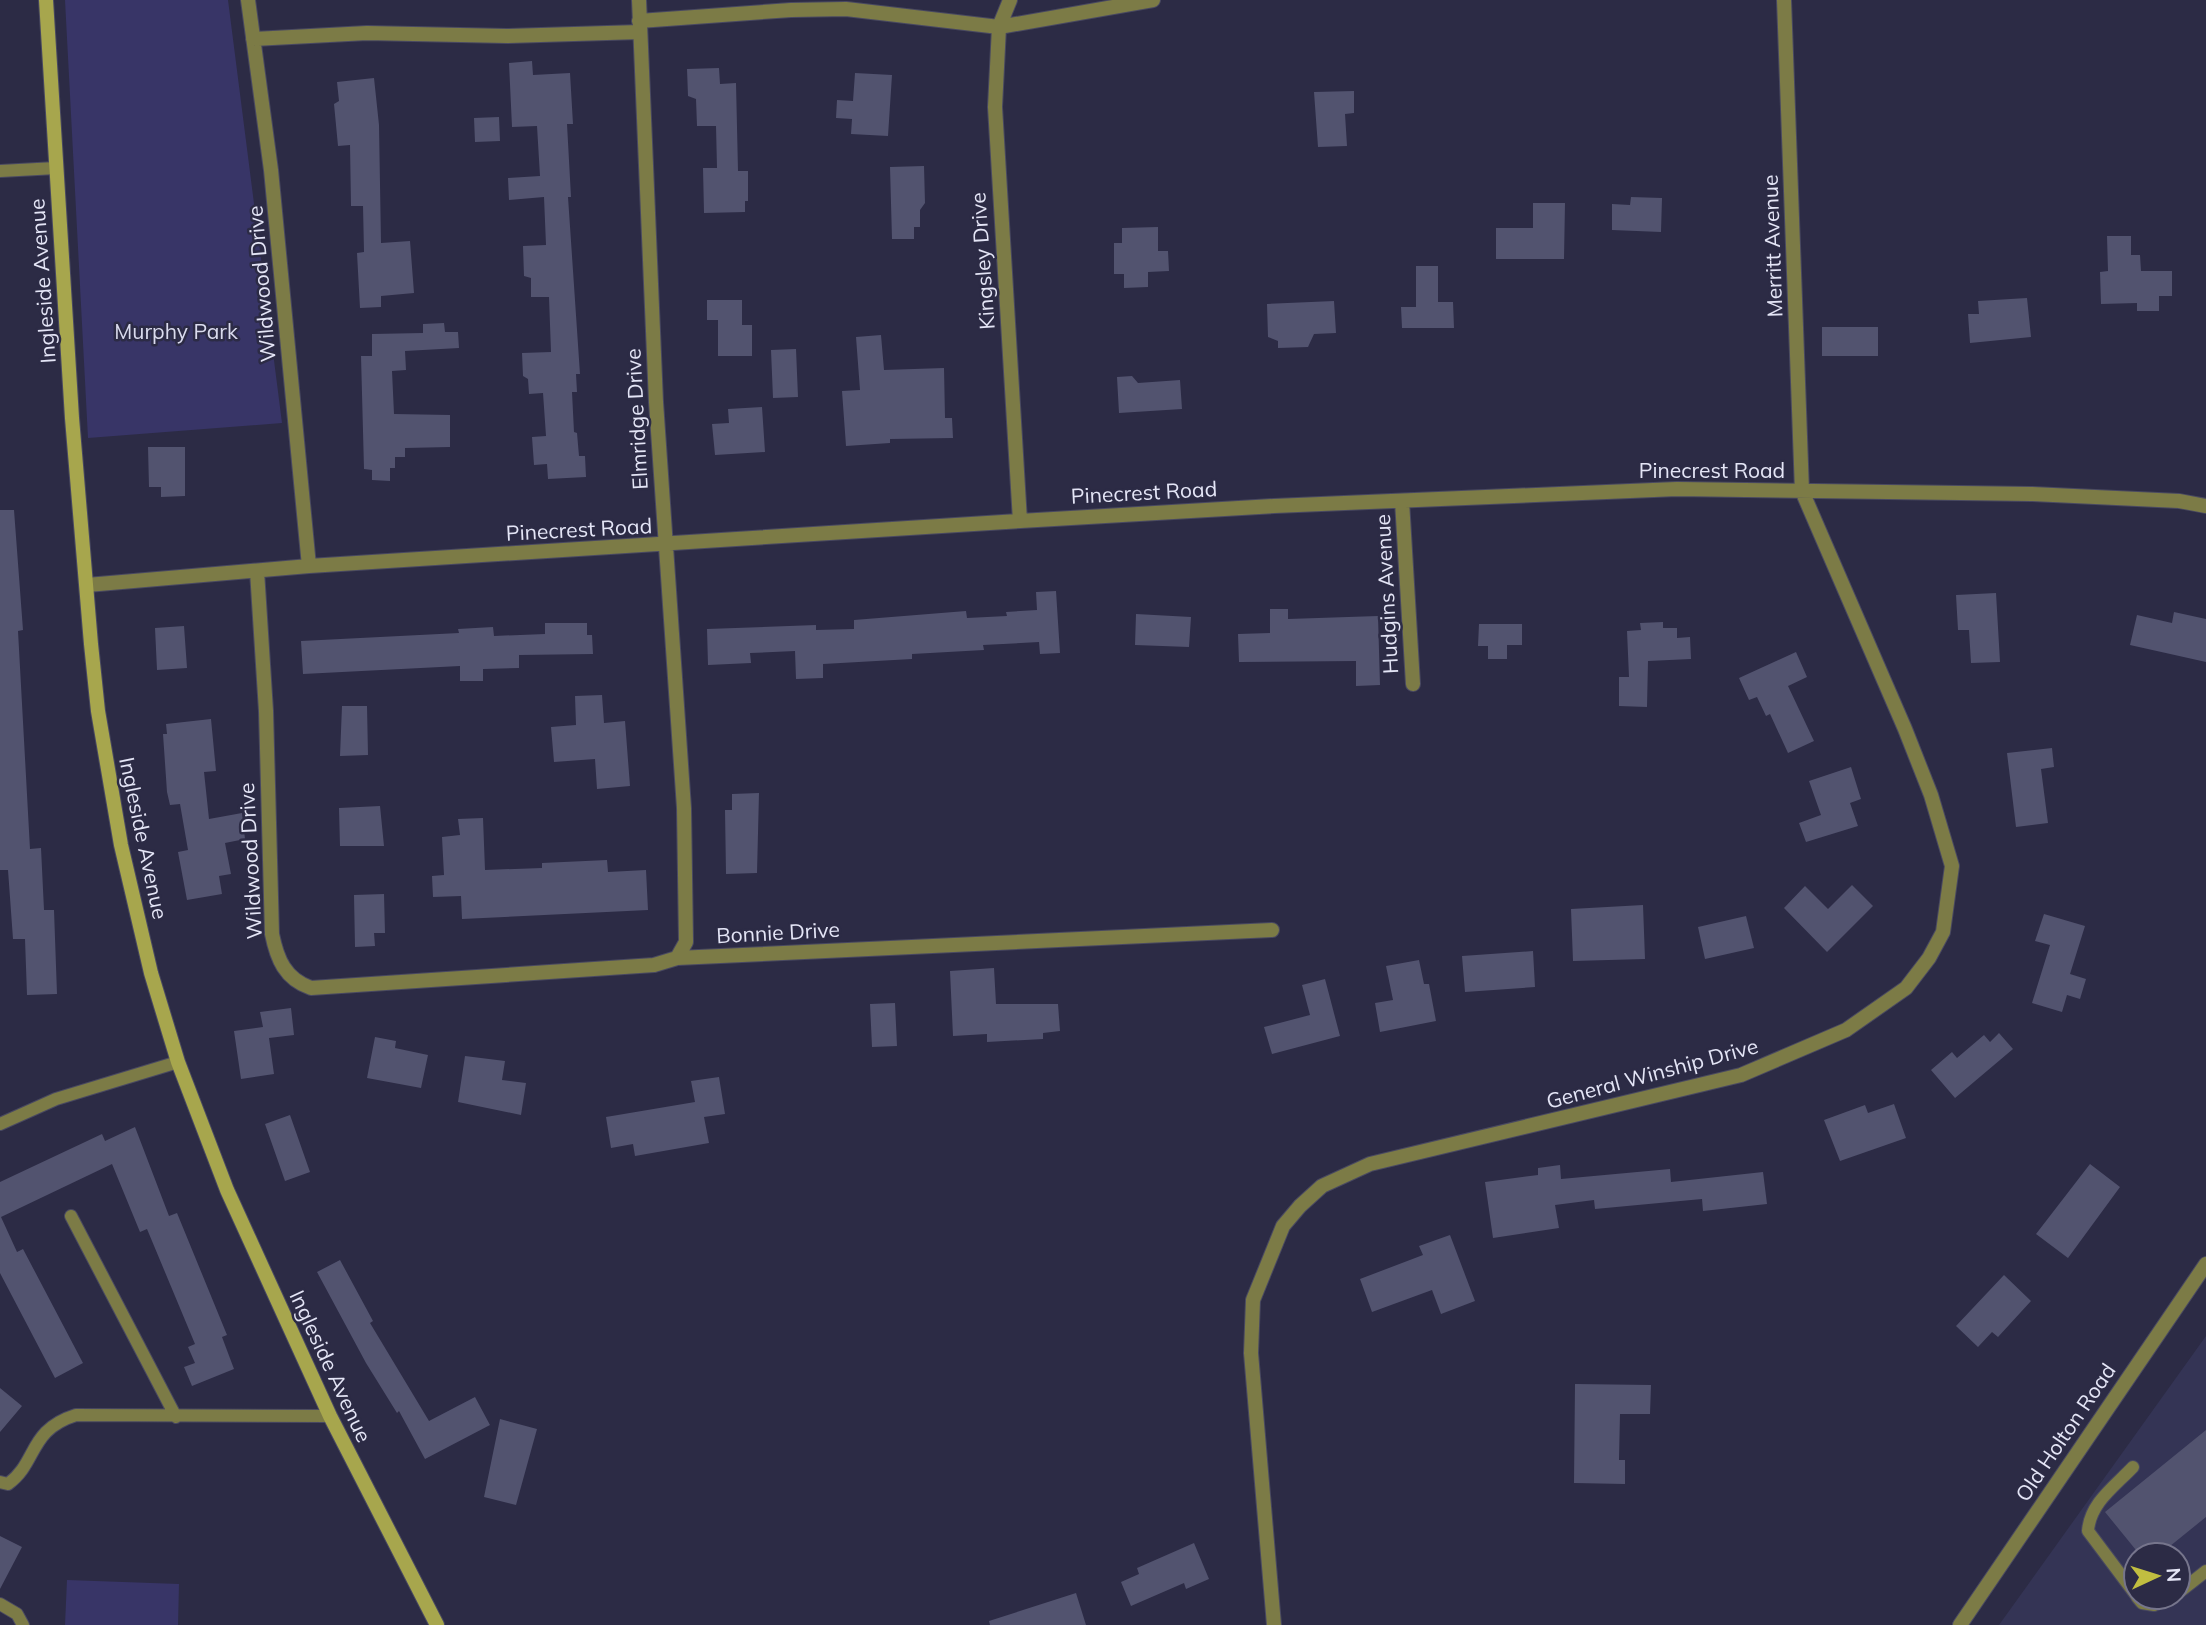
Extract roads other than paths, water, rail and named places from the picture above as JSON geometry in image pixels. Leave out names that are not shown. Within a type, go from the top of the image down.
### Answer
[{"type":"street","name":"Ingleside Avenue","points":[[46,0],[86,585],[98,711],[121,845],[151,973],[178,1062],[227,1189],[330,1416],[437,1625]]},
{"type":"street","name":"Wildwood Drive","points":[[248,0],[271,170],[309,566]]},
{"type":"street","name":"Elmridge Drive","points":[[639,0],[646,202],[665,545],[684,808],[686,942],[677,958]]},
{"type":"street","name":"Kingsley Drive","points":[[1010,0],[999,27],[995,74],[996,145],[1020,521]]},
{"type":"street","points":[[253,39],[367,33],[520,36],[846,9],[999,27],[1153,0]]},
{"type":"street","name":"Merritt Avenue","points":[[1784,0],[1802,491]]},
{"type":"street","name":"Pinecrest Road","points":[[86,585],[309,566],[1020,521],[1677,489],[2032,494],[2179,501],[2206,506]]},
{"type":"street","name":"General Winship Drive","points":[[1274,1625],[1251,1353],[1253,1300],[1278,1236],[1300,1206],[1322,1186],[1370,1164],[1741,1075],[1795,1054],[1846,1030],[1906,988],[1929,958],[1943,932],[1952,866],[1931,794],[1802,491]]},
{"type":"street","name":"Hudgins Avenue","points":[[1402,501],[1413,684]]},
{"type":"street","name":"Wildwood Drive","points":[[257,571],[265,712],[272,934],[277,957],[291,977]]},
{"type":"street","name":"Bonnie Drive","points":[[291,977],[311,988],[654,965],[677,958],[1272,930]]},
{"type":"street","name":"Old Holton Road","points":[[1960,1625],[2206,1264]]},
{"type":"lane","points":[[0,171],[56,168]]},
{"type":"lane","points":[[0,1124],[56,1099],[178,1062]]},
{"type":"lane","points":[[71,1216],[176,1417]]},
{"type":"lane","points":[[0,1482],[8,1484],[16,1478],[40,1438],[57,1421],[96,1414],[176,1417],[330,1416]]},
{"type":"lane","points":[[2122,1576],[2088,1531],[2089,1517],[2095,1506],[2133,1467]]},
{"type":"lane","points":[[2192,1582],[2206,1571]]},
{"type":"lane","points":[[0,1604],[17,1614],[23,1625]]},
{"type":"park label","name":"Murphy Park","points":[[176,331]]}]
